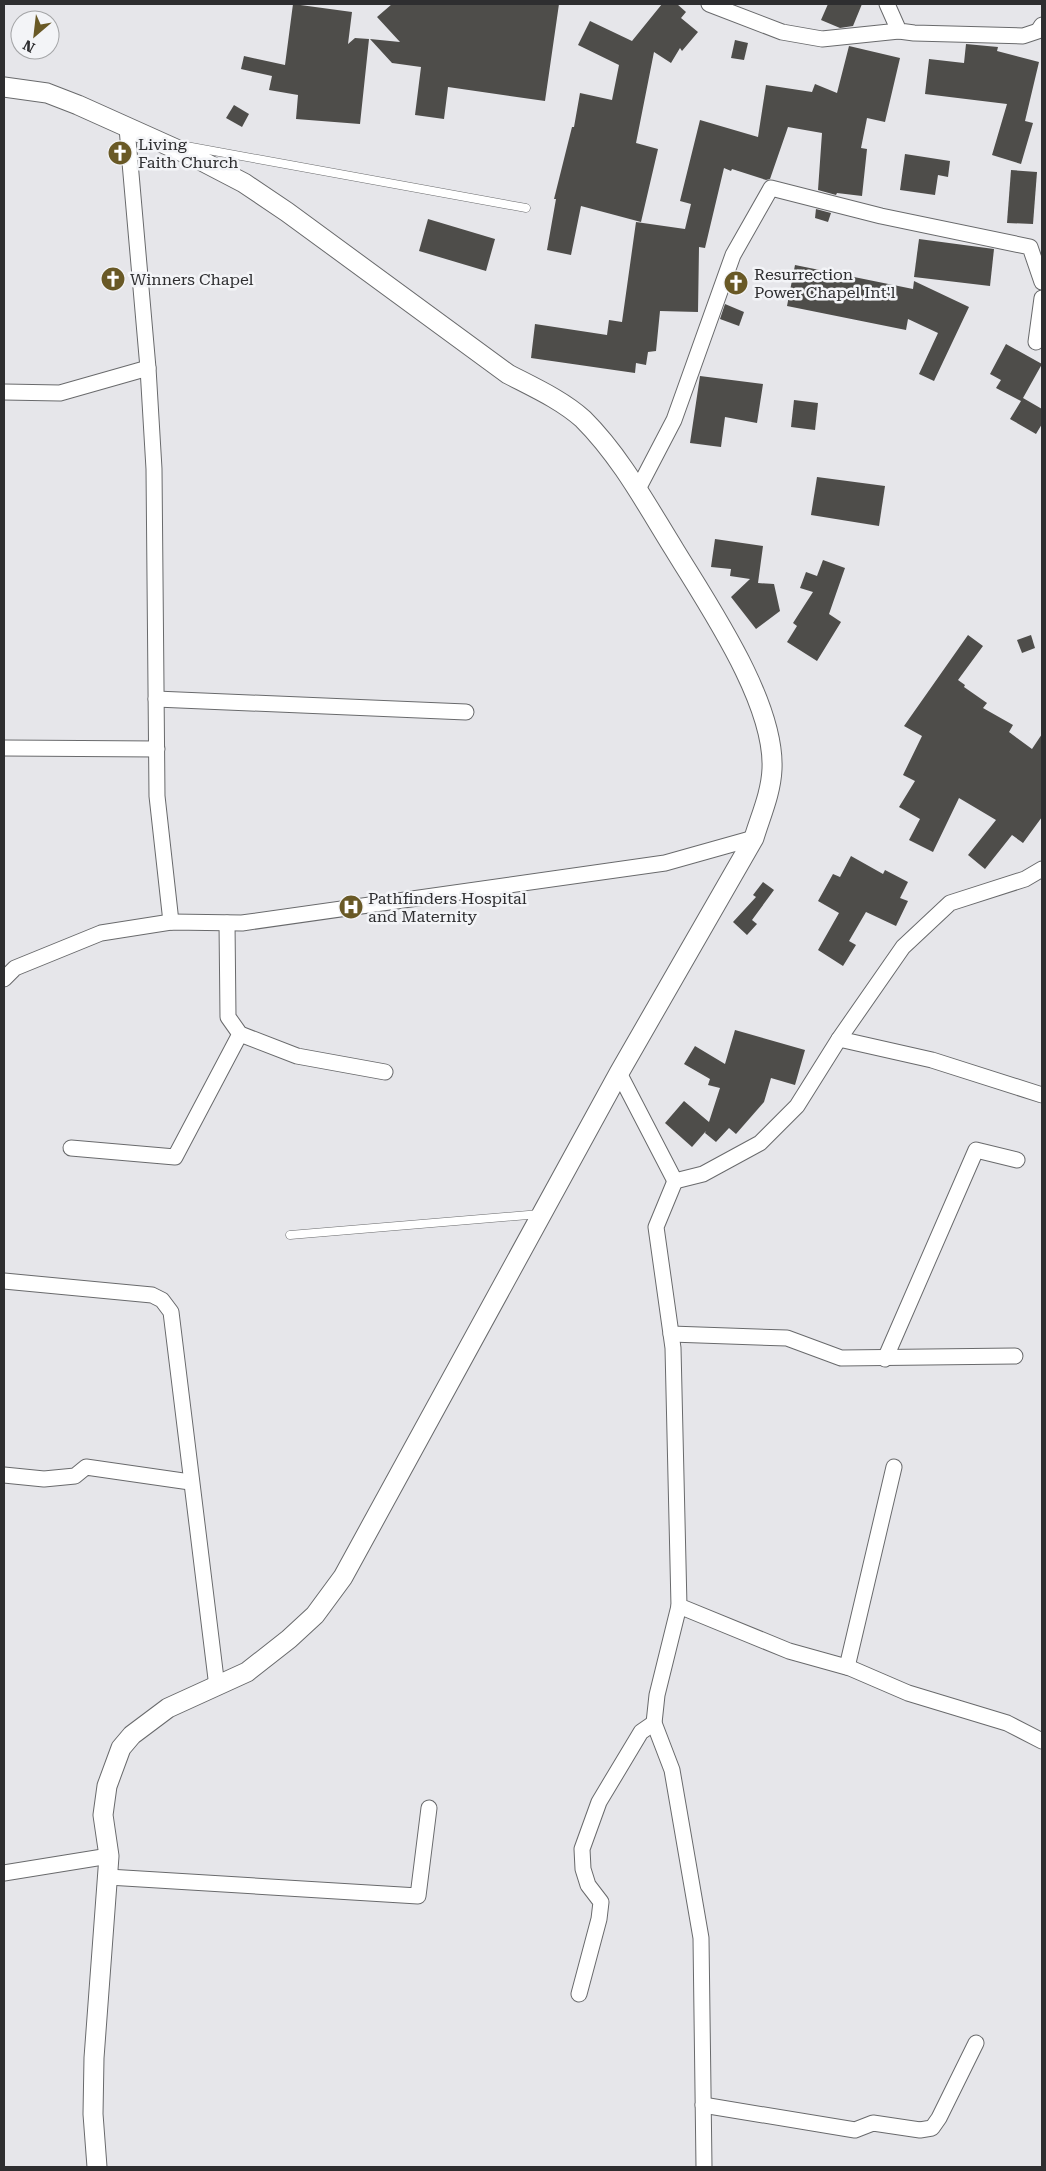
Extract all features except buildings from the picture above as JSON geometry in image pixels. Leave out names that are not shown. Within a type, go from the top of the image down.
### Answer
[{"type":"street","points":[[709,4],[782,32],[822,39],[899,31],[1023,36],[1038,31],[1042,25]]},
{"type":"street","points":[[887,4],[899,31]]},
{"type":"street","points":[[4,88],[47,93],[78,105],[196,158],[244,183],[508,374],[548,395],[582,418],[608,448],[638,489],[725,632],[758,702],[768,734],[772,768],[767,800],[754,838],[619,1073],[343,1577],[315,1615],[248,1672],[168,1708],[132,1735],[121,1748],[107,1786],[103,1815],[109,1856],[94,2058],[93,2114],[97,2167]]},
{"type":"street","points":[[127,128],[148,368],[154,469],[157,796],[171,922]]},
{"type":"street","points":[[638,489],[674,420],[733,255],[771,188],[881,216],[1030,247],[1042,282]]},
{"type":"street","points":[[1036,342],[1042,298]]},
{"type":"street","points":[[4,392],[60,393],[148,368]]},
{"type":"street","points":[[156,699],[466,712]]},
{"type":"street","points":[[4,748],[157,749]]},
{"type":"street","points":[[4,979],[15,968],[102,933],[171,922],[242,923],[665,863],[754,838]]},
{"type":"street","points":[[675,1181],[703,1174],[760,1143],[797,1106],[903,947],[950,903],[1025,879],[1042,869]]},
{"type":"street","points":[[226,923],[228,1017],[240,1034],[297,1056],[384,1072]]},
{"type":"street","points":[[71,1148],[175,1157],[240,1034]]},
{"type":"street","points":[[840,1039],[932,1060],[1042,1095]]},
{"type":"street","points":[[619,1073],[675,1181],[656,1227],[673,1348],[679,1606],[657,1695],[654,1723],[672,1770],[701,1938],[704,2167]]},
{"type":"street","points":[[885,1359],[976,1150],[1017,1160]]},
{"type":"street","points":[[4,1281],[152,1295],[162,1300],[171,1312],[190,1482],[217,1687]]},
{"type":"street","points":[[671,1334],[788,1338],[841,1358],[885,1359],[1015,1356]]},
{"type":"street","points":[[4,1475],[44,1479],[75,1476],[86,1467],[190,1482]]},
{"type":"street","points":[[847,1667],[894,1467]]},
{"type":"street","points":[[679,1606],[789,1651],[847,1667],[908,1693],[1007,1723],[1042,1741]]},
{"type":"street","points":[[579,1994],[599,1919],[601,1902],[588,1885],[583,1869],[582,1849],[599,1802],[641,1732],[654,1723]]},
{"type":"street","points":[[108,1877],[418,1896],[429,1808]]},
{"type":"street","points":[[4,1873],[109,1856]]},
{"type":"street","points":[[703,2106],[854,2130],[873,2123],[920,2130],[932,2128],[939,2118],[976,2043]]},
{"type":"lane","points":[[155,140],[526,208]]},
{"type":"lane","points":[[290,1235],[544,1213]]},
{"type":"place","name":"Living Faith Church","points":[[120,153]]},
{"type":"place","name":"Winners Chapel","points":[[113,279]]},
{"type":"place","name":"Resurrection Power Chapel Int'l","points":[[736,283]]},
{"type":"place","name":"Pathfinders Hospital and Maternity","points":[[351,907]]}]
